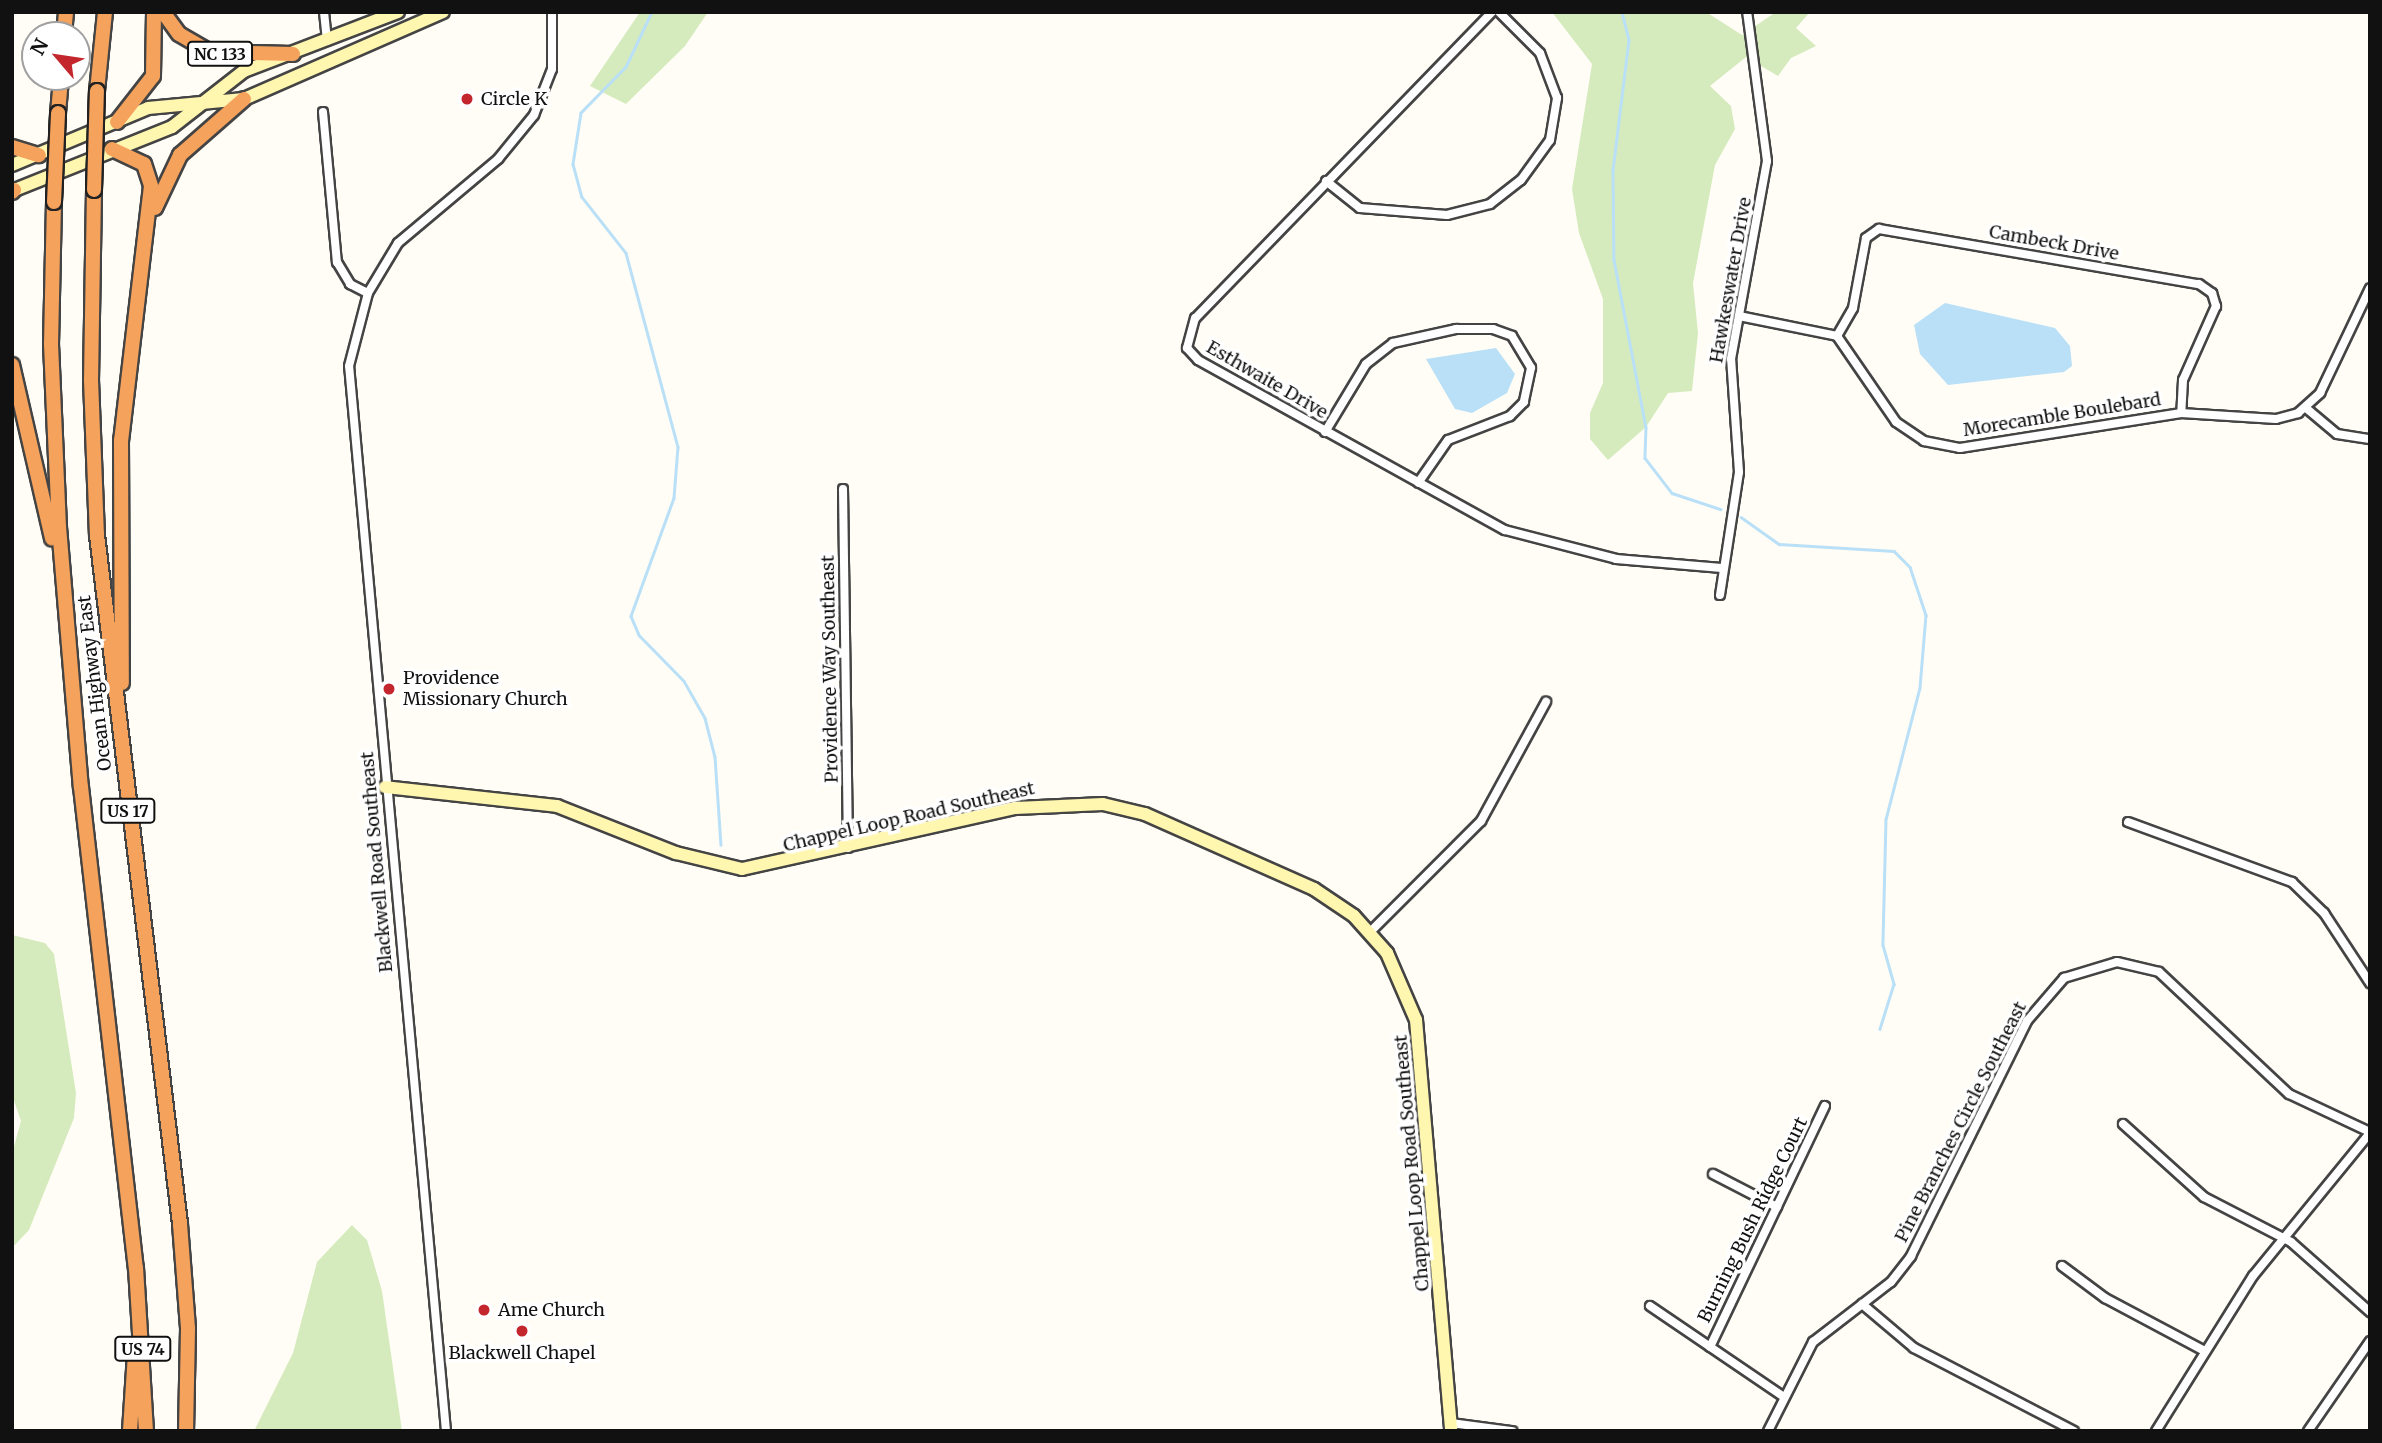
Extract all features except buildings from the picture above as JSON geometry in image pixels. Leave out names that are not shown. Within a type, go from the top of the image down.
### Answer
[{"type":"highway","name":"Ocean Highway East","points":[[105,12],[97,91],[91,380],[97,535],[180,1224],[188,1329],[186,1431]]},
{"type":"highway","points":[[117,122],[153,76],[154,12]]},
{"type":"highway","name":"NC 133","points":[[163,12],[179,34],[210,52],[293,54]]},
{"type":"highway","name":"Ocean Highway East","points":[[60,91],[54,202],[54,438],[70,657],[136,1268]]},
{"type":"highway","points":[[147,229],[180,155],[244,99]]},
{"type":"highway","points":[[12,147],[39,155]]},
{"type":"highway","points":[[112,149],[137,158],[149,174],[147,229],[121,440],[123,754]]},
{"type":"highway","points":[[12,365],[50,526],[70,657]]},
{"type":"highway","points":[[130,1431],[136,1268]]},
{"type":"highway","name":"US 74","points":[[136,1268],[146,1431]]},
{"type":"street","points":[[324,12],[327,41]]},
{"type":"street","name":"NC 133","points":[[13,191],[172,127],[234,76],[398,12]]},
{"type":"street","name":"NC 133","points":[[39,155],[162,104],[244,99],[443,12]]},
{"type":"street","name":"Blackwell Road Southeast","points":[[446,1431],[349,383],[350,348],[368,293],[414,225],[498,159],[534,115],[552,70],[552,12]]},
{"type":"street","name":"Esthwaite Drive","points":[[1492,12],[1195,318],[1186,341],[1198,360],[1498,527],[1544,542],[1616,559],[1722,568]]},
{"type":"street","points":[[1326,181],[1360,208],[1447,215],[1490,204],[1521,180],[1550,140],[1557,98],[1540,52],[1499,12]]},
{"type":"street","name":"Hawkeswater Drive","points":[[1720,595],[1722,568],[1739,472],[1730,400],[1738,316],[1767,161],[1747,12]]},
{"type":"street","points":[[323,112],[337,262],[350,284],[368,293]]},
{"type":"street","points":[[12,165],[39,155]]},
{"type":"street","name":"Cambeck Drive","points":[[1837,335],[1853,308],[1866,238],[1879,229],[2199,285],[2212,293],[2216,306],[2183,380],[2181,413]]},
{"type":"street","points":[[2370,288],[2306,408],[2337,434],[2370,439]]},
{"type":"street","points":[[2358,314],[2370,316]]},
{"type":"street","points":[[1738,316],[1837,335]]},
{"type":"street","points":[[1325,432],[1366,364],[1393,343],[1456,329],[1493,329],[1511,336],[1531,368],[1524,402],[1501,420],[1448,440],[1418,483]]},
{"type":"street","name":"Morecamble Boulebard","points":[[1837,335],[1896,422],[1936,445],[1972,446],[2181,413],[2276,419],[2306,408]]},
{"type":"street","name":"Providence Way Southeast","points":[[843,489],[848,848]]},
{"type":"street","points":[[1370,932],[1481,821],[1546,702]]},
{"type":"street","name":"Chappel Loop Road Southeast","points":[[385,788],[557,806],[676,853],[742,869],[1052,802],[1103,804],[1144,814],[1296,879],[1370,932],[1398,972],[1416,1020],[1451,1427]]},
{"type":"street","points":[[2128,822],[2292,882],[2324,913],[2370,984]]},
{"type":"street","name":"Pine Branches Circle Southeast","points":[[1768,1431],[1813,1342],[1891,1282],[1920,1242],[2034,1009],[2064,978],[2090,966],[2130,964],[2169,978],[2289,1094],[2370,1132]]},
{"type":"street","name":"Burning Bush Ridge Court","points":[[1710,1347],[1825,1106]]},
{"type":"street","points":[[2123,1124],[2204,1197],[2282,1237],[2370,1312]]},
{"type":"street","points":[[2156,1431],[2203,1350],[2282,1237],[2370,1132]]},
{"type":"street","points":[[1713,1174],[1777,1207]]},
{"type":"street","points":[[2062,1266],[2105,1298],[2203,1350]]},
{"type":"street","points":[[1862,1304],[1914,1348],[2074,1431]]},
{"type":"street","points":[[1650,1306],[1784,1397]]},
{"type":"street","points":[[2308,1431],[2370,1340]]},
{"type":"street","points":[[1451,1427],[1512,1431]]},
{"type":"green space","points":[[640,12],[708,12],[685,46],[626,104],[590,86]]},
{"type":"green space","points":[[1552,12],[1706,12],[1742,35],[1776,12],[1810,12],[1796,28],[1816,46],[1791,58],[1778,76],[1746,57],[1710,86],[1731,106],[1735,129],[1715,165],[1693,283],[1698,333],[1692,391],[1668,393],[1646,427],[1608,460],[1590,439],[1590,413],[1603,383],[1603,299],[1579,233],[1572,189],[1592,64]]},
{"type":"green space","points":[[12,935],[45,943],[54,954],[76,1093],[74,1118],[29,1230],[12,1248],[12,1154],[21,1121],[12,1095]]},
{"type":"green space","points":[[352,1225],[367,1240],[382,1291],[402,1431],[254,1431],[293,1353],[317,1262]]},
{"type":"water","points":[[1945,303],[2055,328],[2070,346],[2072,366],[2064,372],[1948,385],[1920,354],[1914,325]]},
{"type":"water","points":[[1496,348],[1515,374],[1507,393],[1472,413],[1455,409],[1426,359]]},
{"type":"waterway","points":[[652,12],[626,67],[581,113],[573,164],[582,197],[626,253],[678,447],[674,498],[631,616],[639,635],[684,681],[705,718],[715,757],[721,845]]},
{"type":"waterway","points":[[1622,12],[1629,40],[1613,170],[1614,260],[1646,427],[1645,458],[1672,493],[1720,509]]},
{"type":"waterway","points":[[1741,517],[1779,544],[1894,551],[1910,567],[1926,615],[1920,688],[1886,819],[1883,945],[1894,984],[1880,1029]]},
{"type":"place","name":"Circle K","points":[[467,99]]},
{"type":"place","name":"Providence Missionary Church","points":[[389,689]]},
{"type":"place","name":"Ame Church","points":[[484,1310]]},
{"type":"place","name":"Blackwell Chapel","points":[[522,1331]]}]
